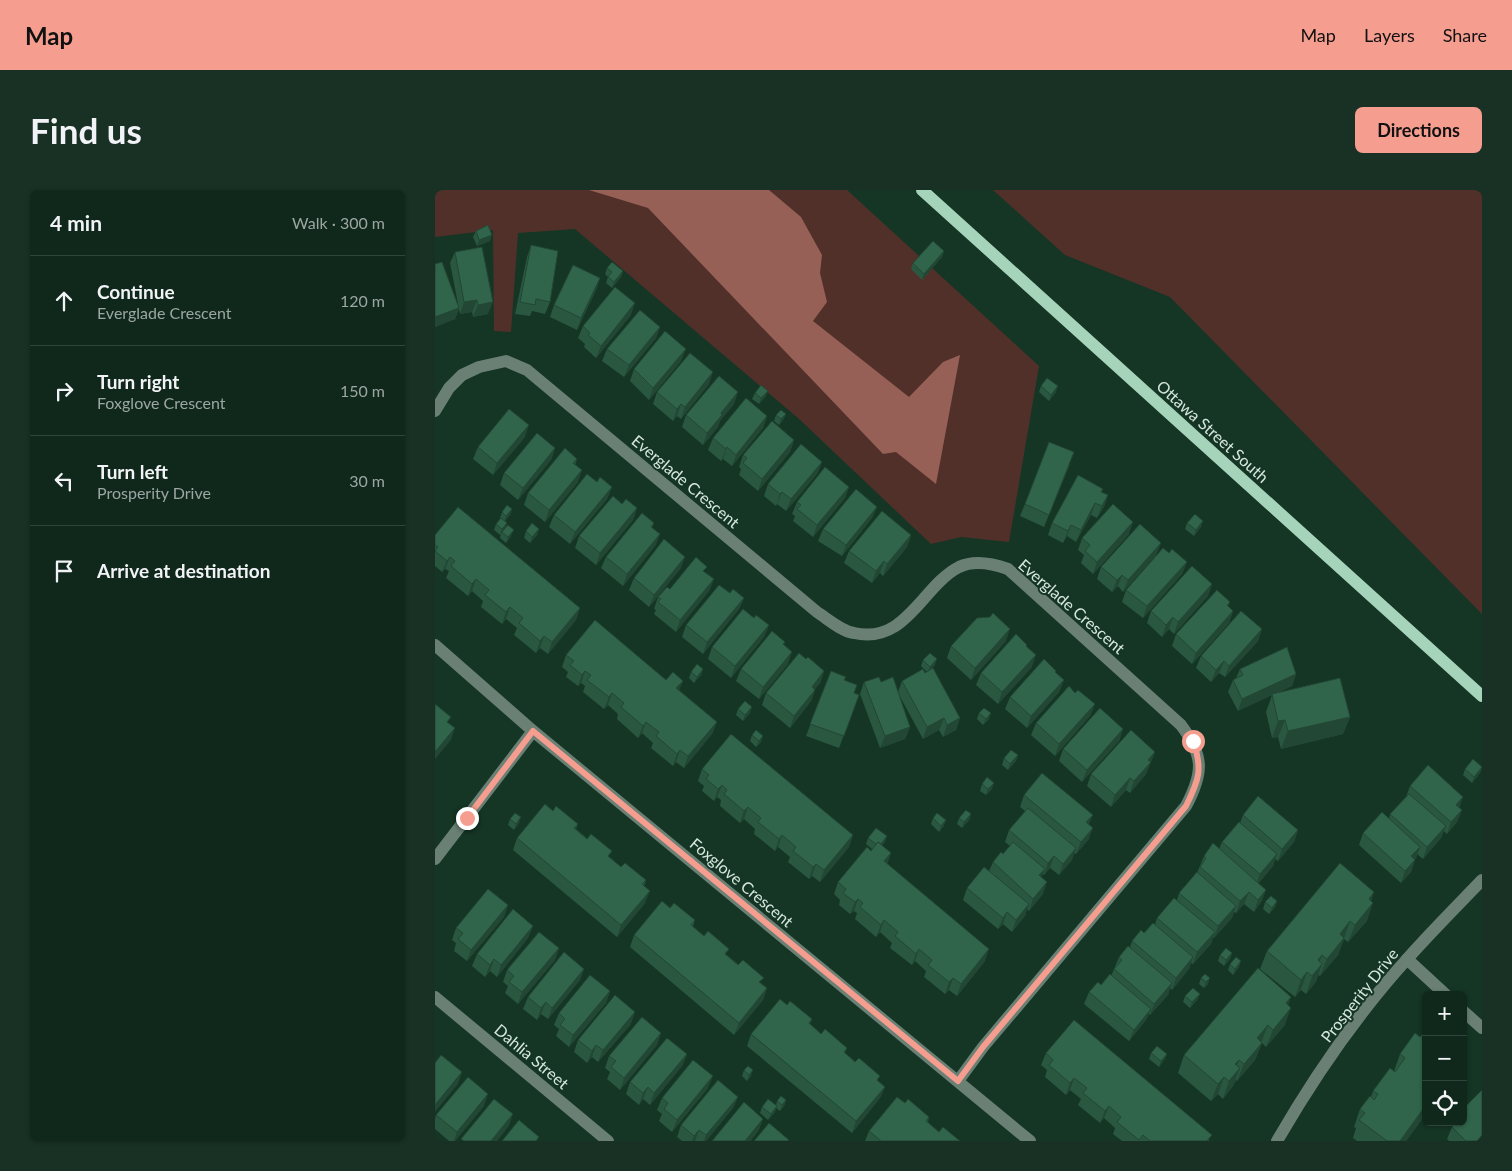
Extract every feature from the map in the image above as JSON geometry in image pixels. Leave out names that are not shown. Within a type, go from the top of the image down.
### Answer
[{"type":"main road","name":"Ottawa Street South","points":[[922,190],[1482,696]]},
{"type":"street","name":"Everglade Crescent","points":[[435,411],[449,388],[462,375],[479,367],[506,361],[527,370],[817,612],[853,633],[874,633],[893,629],[948,575],[961,566],[991,563],[1008,569],[1181,725],[1193,741],[1200,760],[1198,783],[1186,806],[983,1047],[958,1081]]},
{"type":"street","name":"Foxglove Crescent","points":[[435,645],[533,731],[1030,1141]]},
{"type":"street","points":[[435,859],[533,731]]},
{"type":"street","name":"Prosperity Drive","points":[[1277,1141],[1297,1106],[1349,1031],[1407,959],[1482,880]]},
{"type":"street","points":[[1407,959],[1442,991]]},
{"type":"street","name":"Dahlia Street","points":[[435,997],[608,1141]]},
{"type":"street","points":[[1467,1015],[1482,1028]]},
{"type":"shaded area","points":[[435,190],[847,190],[1039,366],[1009,542],[961,537],[931,544],[798,418],[575,229],[518,233],[511,332],[494,331],[493,230],[435,237]]},
{"type":"shaded area","points":[[589,190],[769,190],[801,217],[822,255],[820,273],[827,302],[813,321],[909,397],[943,362],[960,355],[936,484],[896,452],[883,454],[648,208]]},
{"type":"shaded area","points":[[993,190],[1482,190],[1482,614],[1170,297],[1065,255]]},
{"type":"building","points":[[488,225],[492,235],[479,240],[476,231]]},
{"type":"building","points":[[933,241],[944,251],[924,274],[913,263]]},
{"type":"building","points":[[531,245],[558,251],[550,302],[536,299],[535,305],[520,302]]},
{"type":"building","points":[[482,247],[493,302],[478,305],[477,300],[464,302],[455,252]]},
{"type":"building","points":[[442,262],[459,308],[435,317],[435,264]]},
{"type":"building","points":[[612,262],[623,271],[614,282],[608,277],[612,272],[607,268]]},
{"type":"building","points":[[573,265],[600,278],[581,318],[554,305]]},
{"type":"building","points":[[615,287],[635,303],[601,346],[588,335],[590,333],[583,326]]},
{"type":"building","points":[[640,310],[660,327],[629,365],[607,349]]},
{"type":"building","points":[[665,331],[686,349],[653,388],[634,369]]},
{"type":"building","points":[[690,353],[713,372],[685,407],[681,404],[677,409],[657,392]]},
{"type":"building","points":[[719,376],[738,392],[707,433],[686,415]]},
{"type":"building","points":[[1047,378],[1058,386],[1051,395],[1041,386]]},
{"type":"building","points":[[761,385],[768,391],[761,398],[755,393]]},
{"type":"building","points":[[746,398],[767,416],[736,455],[713,438]]},
{"type":"building","points":[[509,409],[529,425],[497,463],[478,447]]},
{"type":"building","points":[[781,410],[786,414],[781,419],[776,415]]},
{"type":"building","points":[[772,421],[794,440],[762,479],[743,463],[747,458],[743,455]]},
{"type":"building","points":[[537,433],[555,448],[523,488],[504,473]]},
{"type":"building","points":[[1049,442],[1074,452],[1049,515],[1025,504]]},
{"type":"building","points":[[801,444],[822,462],[791,499],[782,492],[780,494],[768,484]]},
{"type":"building","points":[[565,448],[577,459],[573,463],[582,470],[549,510],[528,493]]},
{"type":"building","points":[[825,467],[849,487],[817,525],[797,509],[801,505],[797,502]]},
{"type":"building","points":[[587,474],[597,482],[600,477],[612,487],[575,532],[554,515]]},
{"type":"building","points":[[1078,475],[1103,489],[1101,492],[1108,495],[1102,506],[1095,503],[1081,530],[1071,525],[1068,531],[1052,523]]},
{"type":"building","points":[[856,489],[877,507],[846,545],[823,529]]},
{"type":"building","points":[[613,496],[622,504],[626,499],[637,508],[600,553],[579,536]]},
{"type":"building","points":[[1113,504],[1133,522],[1097,562],[1085,551],[1090,545],[1082,538]]},
{"type":"building","points":[[507,505],[512,509],[506,516],[502,512]]},
{"type":"building","points":[[458,507],[580,608],[552,642],[544,636],[540,641],[519,623],[523,618],[510,607],[506,612],[485,595],[489,590],[476,579],[472,584],[451,566],[455,561],[450,557],[447,561],[435,551],[438,547],[435,545],[435,535]]},
{"type":"building","points":[[882,511],[911,535],[887,564],[884,561],[876,571],[849,551]]},
{"type":"building","points":[[642,513],[654,523],[651,527],[660,534],[627,574],[606,557]]},
{"type":"building","points":[[1195,514],[1203,521],[1196,530],[1187,523]]},
{"type":"building","points":[[501,518],[507,523],[502,529],[496,524]]},
{"type":"building","points":[[532,523],[539,529],[532,537],[526,531]]},
{"type":"building","points":[[1140,524],[1161,543],[1128,580],[1122,575],[1117,580],[1101,567]]},
{"type":"building","points":[[508,525],[514,530],[508,537],[502,532]]},
{"type":"building","points":[[664,539],[685,557],[654,595],[634,578]]},
{"type":"building","points":[[1163,548],[1169,553],[1172,549],[1187,562],[1147,606],[1126,590]]},
{"type":"building","points":[[696,557],[707,567],[703,571],[714,579],[680,620],[658,602],[661,599],[658,597],[667,587],[670,589]]},
{"type":"building","points":[[1192,566],[1212,584],[1178,622],[1173,617],[1166,625],[1151,611]]},
{"type":"building","points":[[719,585],[730,593],[733,589],[744,598],[707,642],[686,625]]},
{"type":"building","points":[[1217,590],[1230,602],[1227,605],[1233,611],[1196,653],[1176,634]]},
{"type":"building","points":[[743,609],[754,618],[756,615],[769,625],[735,666],[712,647]]},
{"type":"building","points":[[1241,611],[1262,629],[1229,666],[1224,661],[1216,670],[1201,656]]},
{"type":"building","points":[[993,613],[1010,629],[975,668],[951,646],[977,618],[990,617]]},
{"type":"building","points":[[595,620],[666,680],[673,672],[683,681],[676,688],[717,722],[688,756],[680,750],[677,754],[656,736],[659,732],[646,722],[643,726],[621,707],[624,703],[612,693],[609,697],[587,680],[591,675],[585,671],[582,675],[570,665],[574,661],[566,655]]},
{"type":"building","points":[[772,631],[785,642],[783,644],[792,652],[763,687],[741,669]]},
{"type":"building","points":[[1016,634],[1036,655],[1002,692],[981,673]]},
{"type":"building","points":[[1287,647],[1296,674],[1242,699],[1233,680],[1243,675],[1240,669]]},
{"type":"building","points":[[799,653],[806,659],[808,657],[824,671],[812,687],[815,690],[794,716],[766,693]]},
{"type":"building","points":[[930,653],[937,659],[930,667],[923,660]]},
{"type":"building","points":[[1044,659],[1064,680],[1031,716],[1010,697]]},
{"type":"building","points":[[697,664],[703,669],[697,677],[691,672]]},
{"type":"building","points":[[933,668],[960,718],[947,725],[944,718],[927,727],[902,681],[923,669],[925,673]]},
{"type":"building","points":[[831,671],[846,677],[844,680],[857,685],[854,693],[859,695],[844,736],[810,724]]},
{"type":"building","points":[[879,677],[881,682],[893,677],[910,727],[885,736],[864,682]]},
{"type":"building","points":[[1340,678],[1350,717],[1288,731],[1285,720],[1278,721],[1272,694]]},
{"type":"building","points":[[1069,686],[1075,693],[1078,690],[1095,704],[1059,744],[1036,723]]},
{"type":"building","points":[[745,701],[752,707],[745,715],[738,709]]},
{"type":"building","points":[[435,704],[451,717],[447,722],[455,728],[435,752]]},
{"type":"building","points":[[984,708],[991,713],[986,719],[979,713]]},
{"type":"building","points":[[1100,708],[1123,729],[1087,770],[1063,749]]},
{"type":"building","points":[[756,730],[763,736],[759,741],[752,735]]},
{"type":"building","points":[[1131,730],[1155,752],[1148,760],[1151,762],[1134,781],[1130,778],[1115,795],[1091,774]]},
{"type":"building","points":[[731,734],[853,835],[824,870],[816,864],[813,867],[793,851],[796,847],[782,835],[779,839],[758,822],[761,818],[748,807],[744,811],[724,794],[727,790],[722,785],[718,789],[706,779],[709,775],[702,769]]},
{"type":"building","points":[[1011,750],[1018,755],[1010,764],[1004,758]]},
{"type":"building","points":[[1473,759],[1482,767],[1474,777],[1465,769]]},
{"type":"building","points":[[1428,765],[1463,797],[1456,805],[1462,810],[1451,822],[1410,786]]},
{"type":"building","points":[[1042,773],[1093,815],[1086,822],[1093,828],[1081,842],[1024,795]]},
{"type":"building","points":[[987,777],[994,783],[988,789],[982,784]]},
{"type":"building","points":[[1409,794],[1446,826],[1427,847],[1390,814]]},
{"type":"building","points":[[1258,796],[1298,830],[1282,849],[1243,815]]},
{"type":"building","points":[[545,804],[553,811],[556,806],[578,824],[574,828],[587,839],[591,834],[612,851],[608,856],[621,867],[625,863],[646,880],[642,884],[650,891],[621,925],[517,838]]},
{"type":"building","points":[[1028,808],[1076,848],[1063,864],[1054,856],[1048,863],[1009,830]]},
{"type":"building","points":[[966,810],[971,814],[964,822],[959,818]]},
{"type":"building","points":[[1382,812],[1420,847],[1411,856],[1415,860],[1405,871],[1363,833]]},
{"type":"building","points":[[515,813],[521,817],[516,824],[510,819]]},
{"type":"building","points":[[937,813],[946,820],[941,826],[933,818]]},
{"type":"building","points":[[1239,822],[1277,854],[1260,874],[1222,842]]},
{"type":"building","points":[[876,828],[887,836],[881,844],[878,842],[876,844],[868,838]]},
{"type":"building","points":[[878,842],[891,853],[884,861],[989,949],[961,984],[953,978],[949,982],[928,965],[932,960],[919,949],[916,954],[895,936],[898,932],[884,920],[881,925],[860,907],[863,903],[858,899],[855,902],[843,893],[846,889],[838,882],[867,847],[871,851]]},
{"type":"building","points":[[1013,842],[1045,869],[1039,875],[1047,882],[1033,899],[993,862]]},
{"type":"building","points":[[1213,843],[1266,890],[1258,900],[1249,892],[1240,901],[1200,867],[1206,858],[1204,856]]},
{"type":"building","points":[[1340,863],[1374,892],[1369,899],[1373,903],[1355,925],[1350,921],[1340,934],[1344,938],[1327,959],[1322,955],[1318,960],[1322,964],[1312,976],[1307,972],[1301,980],[1267,951]]},
{"type":"building","points":[[984,867],[1029,904],[1016,920],[1007,912],[1003,918],[967,888]]},
{"type":"building","points":[[1197,872],[1236,906],[1218,926],[1179,893]]},
{"type":"building","points":[[488,889],[508,905],[471,950],[458,939],[463,933],[456,928]]},
{"type":"building","points":[[1271,896],[1277,901],[1272,908],[1265,902]]},
{"type":"building","points":[[1174,898],[1215,932],[1197,952],[1157,918]]},
{"type":"building","points":[[662,901],[670,908],[674,903],[695,920],[691,925],[704,936],[708,931],[729,949],[725,954],[738,965],[743,960],[764,978],[759,982],[767,988],[739,1023],[634,935]]},
{"type":"building","points":[[513,909],[533,926],[501,965],[494,959],[490,965],[477,954]]},
{"type":"building","points":[[1153,923],[1193,957],[1176,978],[1132,941],[1141,930],[1144,933]]},
{"type":"building","points":[[539,932],[559,948],[522,992],[509,982],[514,976],[507,970]]},
{"type":"building","points":[[1128,946],[1172,983],[1154,1004],[1114,969],[1122,960],[1119,957]]},
{"type":"building","points":[[1226,948],[1232,953],[1226,960],[1220,955]]},
{"type":"building","points":[[564,952],[584,969],[552,1008],[546,1002],[541,1008],[528,997]]},
{"type":"building","points":[[1236,957],[1241,961],[1235,969],[1230,964]]},
{"type":"building","points":[[1258,968],[1291,997],[1286,1003],[1291,1008],[1273,1030],[1268,1025],[1257,1038],[1262,1043],[1244,1064],[1239,1060],[1235,1064],[1240,1068],[1229,1081],[1224,1077],[1218,1084],[1184,1055]]},
{"type":"building","points":[[1110,974],[1151,1009],[1134,1030],[1089,992],[1098,982],[1101,985]]},
{"type":"building","points":[[1205,974],[1210,978],[1206,982],[1201,978]]},
{"type":"building","points":[[590,975],[610,991],[573,1035],[560,1025],[565,1019],[559,1013]]},
{"type":"building","points":[[1193,988],[1200,994],[1192,1002],[1185,996]]},
{"type":"building","points":[[615,995],[635,1012],[603,1050],[596,1045],[592,1051],[578,1040]]},
{"type":"building","points":[[780,999],[787,1005],[790,1001],[812,1019],[809,1023],[821,1034],[825,1029],[847,1048],[844,1052],[855,1062],[859,1058],[880,1076],[877,1080],[885,1087],[856,1121],[751,1034]]},
{"type":"building","points":[[642,1017],[661,1033],[624,1078],[611,1067],[616,1061],[609,1056]]},
{"type":"building","points":[[1074,1020],[1212,1135],[1207,1141],[1150,1141],[1143,1135],[1139,1140],[1117,1122],[1121,1117],[1109,1106],[1105,1111],[1083,1093],[1087,1088],[1074,1078],[1070,1083],[1049,1065],[1053,1060],[1046,1053]]},
{"type":"building","points":[[1415,1033],[1420,1037],[1422,1034],[1422,1111],[1400,1141],[1387,1141],[1359,1120],[1365,1113],[1360,1109],[1370,1096],[1374,1100],[1378,1094],[1373,1091],[1390,1068],[1395,1072],[1405,1058],[1400,1054]]},
{"type":"building","points":[[667,1038],[687,1054],[654,1093],[648,1087],[643,1093],[630,1082]]},
{"type":"building","points":[[1157,1046],[1167,1054],[1161,1061],[1151,1053]]},
{"type":"building","points":[[441,1055],[462,1072],[435,1105],[435,1063]]},
{"type":"building","points":[[693,1060],[713,1076],[677,1120],[664,1109],[668,1103],[662,1098]]},
{"type":"building","points":[[748,1066],[753,1070],[749,1075],[744,1070]]},
{"type":"building","points":[[468,1077],[488,1094],[457,1132],[436,1115]]},
{"type":"building","points":[[718,1080],[738,1097],[706,1135],[699,1130],[694,1136],[681,1125]]},
{"type":"building","points":[[1482,1090],[1482,1135],[1477,1141],[1466,1141],[1452,1127],[1467,1126],[1467,1105]]},
{"type":"building","points":[[781,1096],[786,1100],[782,1105],[777,1101]]},
{"type":"building","points":[[897,1097],[905,1103],[908,1099],[929,1117],[926,1121],[939,1132],[943,1127],[960,1141],[881,1141],[869,1131]]},
{"type":"building","points":[[494,1099],[513,1114],[491,1141],[464,1141],[461,1139]]},
{"type":"building","points":[[768,1099],[777,1106],[771,1114],[762,1107]]},
{"type":"building","points":[[744,1102],[763,1119],[745,1141],[712,1141]]},
{"type":"building","points":[[519,1120],[539,1137],[536,1141],[502,1141]]},
{"type":"building","points":[[769,1123],[789,1140],[754,1141]]},
{"type":"route","points":[[467,818],[533,731],[958,1081],[983,1047],[1186,806],[1198,783],[1200,760],[1193,741]]}]
